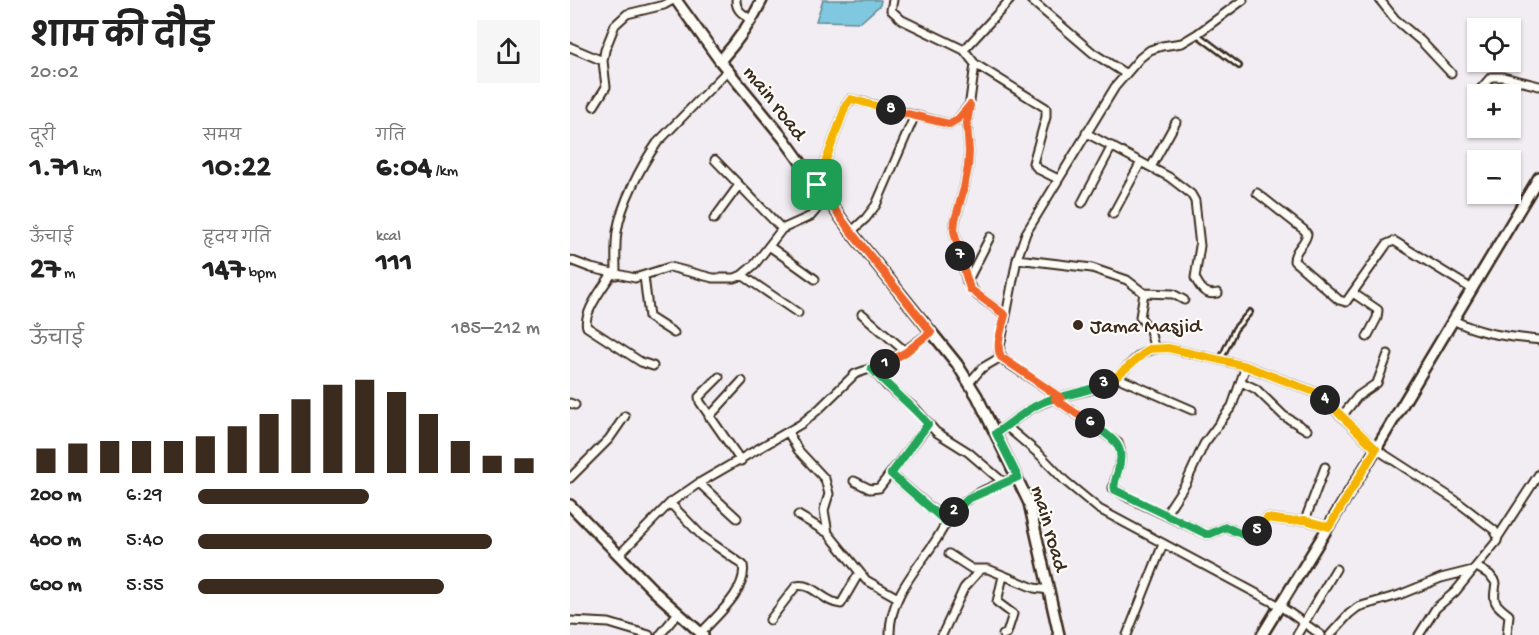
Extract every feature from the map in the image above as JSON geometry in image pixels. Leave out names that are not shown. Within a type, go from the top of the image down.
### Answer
[{"type":"main road","name":"main road","points":[[674,0],[784,139],[851,232],[957,364],[969,383],[1018,477],[1035,527],[1059,635]]},
{"type":"main road","points":[[720,61],[752,20],[762,0]]},
{"type":"main road","points":[[1262,635],[1539,177]]},
{"type":"main road","points":[[570,505],[655,592],[702,634]]},
{"type":"street","points":[[594,106],[606,87],[604,50],[615,25],[635,11],[664,5],[674,0]]},
{"type":"street","points":[[736,0],[739,12],[752,20]]},
{"type":"street","points":[[893,0],[891,10],[902,20],[963,50],[975,64],[1046,108],[1046,117],[1033,163],[1038,169],[1058,179]]},
{"type":"street","points":[[996,0],[1003,7]]},
{"type":"street","points":[[963,50],[1010,0]]},
{"type":"street","points":[[1031,0],[1093,53],[1126,74]]},
{"type":"street","points":[[1243,0],[1182,43],[1150,50],[1115,87],[1026,233],[1017,259],[999,352],[1001,357],[1118,443],[1121,450],[1113,485],[1115,490],[1206,534],[1226,527],[1250,538],[1267,518],[1289,521],[1305,520],[1329,527]]},
{"type":"street","points":[[1380,0],[1395,19],[1421,40],[1451,73]]},
{"type":"street","points":[[570,46],[603,61]]},
{"type":"street","points":[[975,64],[967,123],[968,167],[954,231],[967,282],[977,295],[1005,315]]},
{"type":"street","points":[[653,366],[641,362],[587,327],[585,323],[587,315],[614,274],[617,233],[622,211],[649,154],[728,70]]},
{"type":"street","points":[[1485,84],[1491,77],[1503,77],[1539,86]]},
{"type":"street","points":[[817,185],[846,105],[851,99],[949,124],[958,119],[970,105]]},
{"type":"street","points":[[851,232],[867,218],[876,205],[915,115]]},
{"type":"street","points":[[1151,167],[1176,122]]},
{"type":"street","points":[[1086,133],[1151,167],[1191,194],[1195,201],[1200,246],[1195,278],[1206,293],[1210,295],[1218,293]]},
{"type":"street","points":[[1082,203],[1112,146]]},
{"type":"street","points":[[715,160],[782,229]]},
{"type":"street","points":[[1113,214],[1141,162]]},
{"type":"street","points":[[714,219],[723,203],[739,184]]},
{"type":"street","points":[[1257,193],[1307,234],[1306,240],[1294,254],[1294,261],[1339,300],[1346,302],[1387,244],[1394,241],[1472,289]]},
{"type":"street","points":[[570,260],[635,278],[670,267],[713,278],[735,278],[755,264],[782,229],[811,216],[826,198]]},
{"type":"street","points":[[967,282],[990,237]]},
{"type":"street","points":[[769,246],[815,279]]},
{"type":"street","points":[[1017,259],[1092,268],[1127,280],[1144,293],[1173,294],[1184,300]]},
{"type":"street","points":[[742,275],[798,313]]},
{"type":"street","points":[[644,276],[649,318],[674,333]]},
{"type":"street","points":[[1144,293],[1140,317],[1150,330],[1154,347]]},
{"type":"street","points":[[1353,293],[1378,310],[1377,318],[1368,337]]},
{"type":"street","points":[[862,314],[906,352]]},
{"type":"street","points":[[1453,320],[1473,331],[1539,340]]},
{"type":"street","points":[[619,555],[670,503],[699,483],[788,432],[819,409],[855,374],[889,362],[931,332]]},
{"type":"street","points":[[996,433],[1039,404],[1091,390],[1116,377],[1142,354],[1154,347],[1168,348],[1246,366],[1317,393],[1376,449],[1455,500],[1494,530],[1498,537]]},
{"type":"street","points":[[1342,416],[1358,396],[1377,383],[1388,354]]},
{"type":"street","points":[[969,383],[982,368],[1001,357]]},
{"type":"street","points":[[1165,515],[1186,483],[1204,444],[1232,406],[1246,366]]},
{"type":"street","points":[[871,368],[936,432],[968,452],[1003,482]]},
{"type":"street","points":[[719,377],[699,397],[700,402],[741,460]]},
{"type":"street","points":[[1116,377],[1192,410]]},
{"type":"street","points":[[709,417],[742,381]]},
{"type":"street","points":[[1241,382],[1263,394],[1278,411],[1307,430]]},
{"type":"street","points":[[570,478],[609,439],[625,416]]},
{"type":"street","points":[[854,481],[875,489],[879,488],[928,424]]},
{"type":"street","points":[[1006,426],[1099,509],[1280,606],[1321,635]]},
{"type":"street","points":[[788,432],[798,450],[825,479],[828,494],[824,510],[828,533]]},
{"type":"street","points":[[1305,520],[1325,467]]},
{"type":"street","points":[[891,474],[946,522]]},
{"type":"street","points":[[1419,635],[1436,608],[1460,587],[1475,568],[1539,474]]},
{"type":"street","points":[[890,635],[898,598],[909,576],[956,509],[968,499],[1018,477]]},
{"type":"street","points":[[699,483],[737,519]]},
{"type":"street","points":[[670,503],[702,536],[743,565],[745,573],[734,595],[702,634]]},
{"type":"street","points":[[798,515],[828,533],[859,573],[874,586],[898,598]]},
{"type":"street","points":[[1127,635],[1163,544]]},
{"type":"street","points":[[949,554],[972,569],[988,569],[1034,588],[1049,590]]},
{"type":"street","points":[[1330,635],[1358,607],[1475,568],[1490,575],[1496,583],[1493,598],[1509,615],[1507,635]]},
{"type":"street","points":[[1297,635],[1336,569]]},
{"type":"street","points":[[942,635],[964,588],[980,570]]},
{"type":"street","points":[[770,620],[799,585],[809,588],[834,603],[841,604],[859,573]]},
{"type":"street","points":[[1003,576],[997,602],[1011,611],[1013,617],[1007,633],[1003,635]]},
{"type":"street","points":[[660,635],[678,613]]},
{"type":"street","points":[[570,621],[609,623],[649,635]]},
{"type":"lane","points":[[1197,34],[1239,66]]},
{"type":"lane","points":[[1221,359],[1235,329],[1250,312]]},
{"type":"water","points":[[823,0],[881,0],[880,5],[861,22],[816,21]]},
{"type":"place","name":"Jama Masjid","points":[[1078,325]]},
{"type":"route","points":[[817,185],[846,105],[851,99],[949,124],[958,119],[970,105],[967,123],[968,167],[954,231],[967,282],[970,289],[1005,315],[999,344],[1001,357],[1061,398],[1055,399],[1118,443],[1121,450],[1120,462],[1113,488],[1129,498],[1206,534],[1226,527],[1250,538],[1267,518],[1289,521],[1305,520],[1329,527],[1376,449],[1317,393],[1270,373],[1246,366],[1168,348],[1154,347],[1142,354],[1112,380],[1091,390],[1061,398],[1050,399],[1039,404],[996,433],[1018,477],[968,499],[946,522],[891,474],[928,424],[871,368],[889,362],[906,352],[931,332],[851,232],[817,185]]}]
